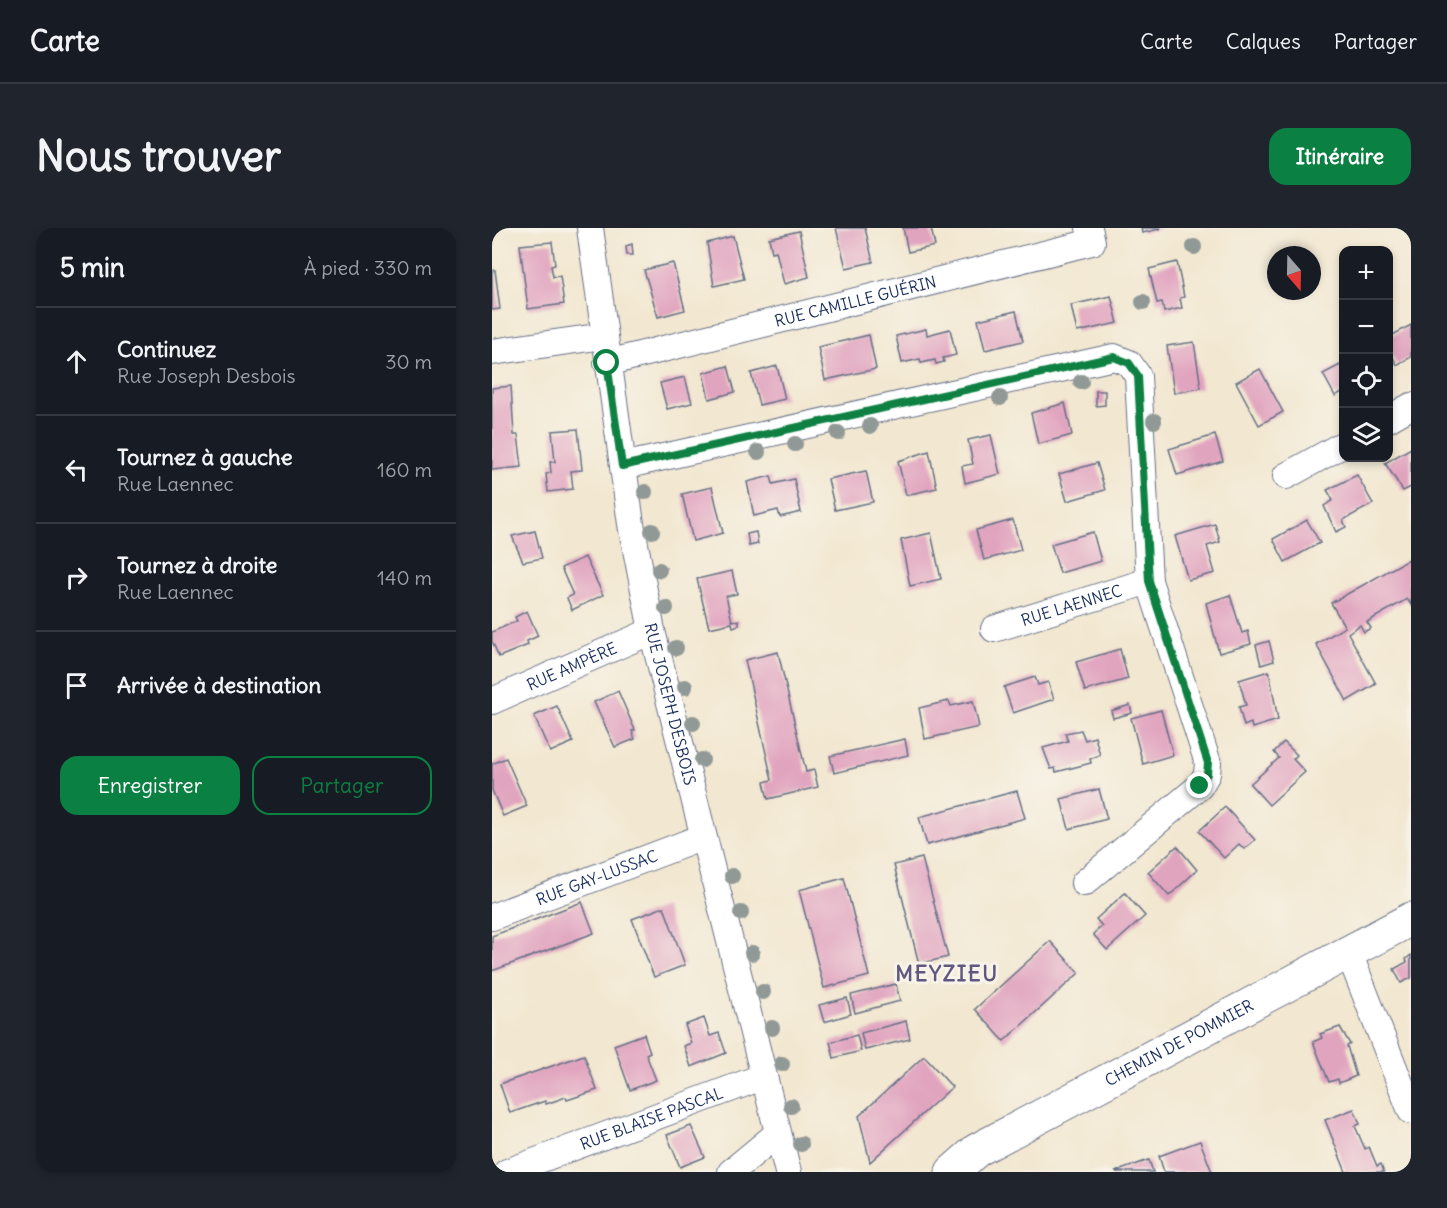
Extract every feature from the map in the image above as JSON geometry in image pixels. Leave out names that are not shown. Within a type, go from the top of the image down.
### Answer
[{"type":"street","name":"RUE JOSEPH DESBOIS","points":[[590,228],[622,466],[652,631],[762,1077],[788,1172]]},
{"type":"street","name":"RUE CAMILLE GUÉRIN","points":[[607,363],[1092,242],[1089,228]]},
{"type":"street","points":[[492,352],[604,336]]},
{"type":"street","points":[[622,466],[1114,357],[1129,363],[1138,376],[1149,581],[1208,763],[1207,774],[1200,786],[1084,883]]},
{"type":"street","points":[[1393,417],[1411,406]]},
{"type":"street","points":[[1286,476],[1339,447]]},
{"type":"street","name":"RUE LAENNEC","points":[[994,629],[1149,581]]},
{"type":"street","name":"RUE AMPÈRE","points":[[492,701],[652,631]]},
{"type":"street","name":"RUE GAY-LUSSAC","points":[[492,917],[703,837]]},
{"type":"street","name":"CHEMIN DE POMMIER","points":[[952,1172],[977,1150],[1411,919]]},
{"type":"street","points":[[1349,953],[1411,1111]]},
{"type":"street","name":"RUE BLAISE PASCAL","points":[[507,1172],[762,1077]]},
{"type":"street","points":[[730,1172],[778,1133]]},
{"type":"building","points":[[836,228],[865,228],[873,262],[846,268]]},
{"type":"building","points":[[903,228],[931,228],[935,246],[908,252]]},
{"type":"building","points":[[1141,228],[1160,228],[1160,229],[1142,233]]},
{"type":"building","points":[[799,231],[809,277],[784,284],[776,251],[772,252],[769,238]]},
{"type":"building","points":[[733,236],[744,279],[714,286],[707,243]]},
{"type":"building","points":[[552,242],[555,265],[551,266],[553,277],[560,276],[564,304],[528,309],[520,245]]},
{"type":"building","points":[[632,244],[633,255],[627,255],[626,246]]},
{"type":"building","points":[[1177,262],[1184,297],[1180,298],[1182,308],[1164,312],[1162,302],[1157,303],[1149,269]]},
{"type":"building","points":[[673,263],[685,310],[658,317],[644,270]]},
{"type":"building","points":[[495,270],[500,309],[492,310],[492,271]]},
{"type":"building","points":[[1111,296],[1118,323],[1077,332],[1071,305]]},
{"type":"building","points":[[1016,311],[1023,341],[985,350],[978,320]]},
{"type":"building","points":[[1411,325],[1411,357],[1397,365],[1393,357],[1393,335]]},
{"type":"building","points":[[926,329],[927,335],[950,329],[956,355],[943,358],[944,362],[936,364],[935,360],[921,363],[920,359],[902,363],[896,336]]},
{"type":"building","points":[[869,335],[876,369],[825,380],[818,347]]},
{"type":"building","points":[[1194,342],[1201,388],[1174,393],[1167,346]]},
{"type":"building","points":[[728,366],[735,392],[709,399],[703,373]]},
{"type":"building","points":[[777,366],[785,399],[759,405],[751,373]]},
{"type":"building","points":[[1339,366],[1339,394],[1335,396],[1323,374]]},
{"type":"building","points":[[1260,369],[1283,412],[1259,425],[1236,382]]},
{"type":"building","points":[[685,377],[692,403],[667,409],[660,383]]},
{"type":"building","points":[[511,386],[514,435],[518,435],[522,467],[492,470],[492,388]]},
{"type":"building","points":[[1096,391],[1105,391],[1105,405],[1096,406]]},
{"type":"building","points":[[1065,403],[1072,435],[1038,444],[1031,413]]},
{"type":"building","points":[[578,429],[582,470],[571,471],[573,489],[548,492],[546,474],[551,473],[550,462],[555,462],[552,431]]},
{"type":"building","points":[[991,435],[1000,474],[965,483],[962,466],[973,464],[968,440]]},
{"type":"building","points":[[1215,435],[1223,461],[1177,475],[1169,449]]},
{"type":"building","points":[[1411,448],[1411,487],[1403,491],[1385,463],[1393,462],[1393,458]]},
{"type":"building","points":[[929,451],[937,488],[906,495],[898,461]]},
{"type":"building","points":[[1097,463],[1105,490],[1067,501],[1059,474]]},
{"type":"building","points":[[866,471],[873,502],[835,510],[828,479]]},
{"type":"building","points":[[1357,475],[1373,504],[1343,520],[1346,527],[1336,532],[1324,506],[1333,500],[1327,490]]},
{"type":"building","points":[[771,476],[773,484],[794,479],[801,512],[780,517],[778,510],[754,516],[747,482]]},
{"type":"building","points":[[712,487],[723,533],[693,541],[682,494]]},
{"type":"building","points":[[1013,520],[1021,550],[984,560],[976,530]]},
{"type":"building","points":[[1307,520],[1320,543],[1285,562],[1273,539]]},
{"type":"building","points":[[1215,524],[1220,542],[1207,546],[1215,573],[1188,580],[1175,536]]},
{"type":"building","points":[[535,531],[542,558],[523,562],[512,536]]},
{"type":"building","points":[[756,532],[758,544],[749,546],[747,534]]},
{"type":"building","points":[[1093,532],[1101,561],[1060,573],[1051,544]]},
{"type":"building","points":[[931,533],[941,579],[910,586],[901,540]]},
{"type":"building","points":[[585,557],[603,595],[572,610],[567,598],[573,595],[561,568]]},
{"type":"building","points":[[1411,558],[1411,605],[1407,599],[1367,622],[1371,628],[1364,632],[1360,625],[1348,633],[1376,684],[1347,701],[1316,644],[1345,627],[1331,603]]},
{"type":"building","points":[[732,571],[737,594],[726,596],[732,621],[739,620],[739,625],[733,627],[732,623],[709,628],[697,579]]},
{"type":"building","points":[[1230,595],[1242,633],[1248,631],[1251,644],[1219,653],[1206,603]]},
{"type":"building","points":[[527,611],[538,636],[527,641],[528,645],[499,657],[492,641],[492,632],[517,621],[515,617]]},
{"type":"building","points":[[1269,641],[1274,661],[1261,665],[1256,645]]},
{"type":"building","points":[[1120,649],[1128,679],[1085,691],[1076,662]]},
{"type":"building","points":[[778,652],[806,772],[814,770],[818,787],[768,799],[764,782],[772,780],[745,660]]},
{"type":"building","points":[[1269,671],[1278,720],[1252,728],[1251,723],[1244,726],[1239,707],[1246,705],[1239,680]]},
{"type":"building","points":[[1035,677],[1038,685],[1048,682],[1054,699],[1013,713],[1004,687]]},
{"type":"building","points":[[618,691],[635,730],[632,731],[635,739],[615,747],[594,702]]},
{"type":"building","points":[[949,701],[951,706],[973,701],[979,727],[925,739],[919,708]]},
{"type":"building","points":[[1130,705],[1132,713],[1113,718],[1111,711]]},
{"type":"building","points":[[557,706],[573,742],[550,752],[534,716]]},
{"type":"building","points":[[1161,710],[1173,755],[1143,764],[1131,718]]},
{"type":"building","points":[[1081,730],[1085,740],[1095,737],[1100,755],[1090,759],[1091,763],[1056,772],[1055,768],[1051,769],[1043,748],[1068,741],[1065,733]]},
{"type":"building","points":[[905,739],[908,755],[834,773],[830,756]]},
{"type":"building","points":[[1284,742],[1297,755],[1293,759],[1305,772],[1269,805],[1250,784],[1279,758],[1274,752]]},
{"type":"building","points":[[506,758],[527,806],[503,816],[492,790],[492,764]]},
{"type":"building","points":[[1099,789],[1107,819],[1069,829],[1061,799]]},
{"type":"building","points":[[1017,791],[1025,818],[927,845],[919,817]]},
{"type":"building","points":[[1225,807],[1255,840],[1244,849],[1239,844],[1224,858],[1199,831]]},
{"type":"building","points":[[1177,846],[1197,870],[1169,896],[1148,872]]},
{"type":"building","points":[[922,858],[948,957],[919,964],[894,865]]},
{"type":"building","points":[[844,878],[869,976],[824,988],[799,890]]},
{"type":"building","points":[[1125,893],[1145,916],[1107,950],[1093,934],[1102,926],[1096,919]]},
{"type":"building","points":[[582,902],[594,933],[492,971],[492,936]]},
{"type":"building","points":[[664,907],[685,965],[654,977],[632,919]]},
{"type":"building","points":[[1050,941],[1079,973],[1004,1041],[975,1009]]},
{"type":"building","points":[[1411,955],[1411,978],[1401,983],[1394,969],[1407,962],[1406,959]]},
{"type":"building","points":[[896,984],[900,1001],[855,1013],[851,995]]},
{"type":"building","points":[[847,998],[851,1014],[824,1022],[819,1005]]},
{"type":"building","points":[[704,1018],[710,1036],[719,1033],[726,1053],[691,1067],[684,1046],[691,1043],[685,1025]]},
{"type":"building","points":[[906,1021],[910,1039],[865,1050],[861,1033]]},
{"type":"building","points":[[1340,1027],[1350,1044],[1347,1046],[1356,1076],[1339,1083],[1338,1079],[1329,1082],[1313,1042],[1322,1038],[1320,1034]]},
{"type":"building","points":[[644,1034],[650,1052],[646,1054],[656,1080],[630,1090],[614,1045]]},
{"type":"building","points":[[857,1035],[861,1051],[834,1058],[830,1042]]},
{"type":"building","points":[[584,1055],[597,1090],[567,1100],[566,1097],[546,1104],[545,1101],[510,1113],[500,1084]]},
{"type":"building","points":[[924,1056],[952,1087],[870,1162],[859,1116]]},
{"type":"building","points":[[1354,1109],[1360,1124],[1355,1126],[1365,1149],[1369,1147],[1377,1166],[1381,1164],[1384,1172],[1346,1172],[1325,1120]]},
{"type":"building","points":[[691,1126],[705,1157],[680,1167],[667,1135]]},
{"type":"building","points":[[1200,1141],[1212,1172],[1164,1172],[1159,1156]]},
{"type":"building","points":[[1149,1160],[1153,1172],[1115,1172],[1143,1162]]},
{"type":"district","name":"MEYZIEU","points":[[947,973]]},
{"type":"route","points":[[607,363],[622,466],[1114,357],[1129,363],[1138,376],[1149,581],[1208,763],[1207,774],[1200,786]]}]
